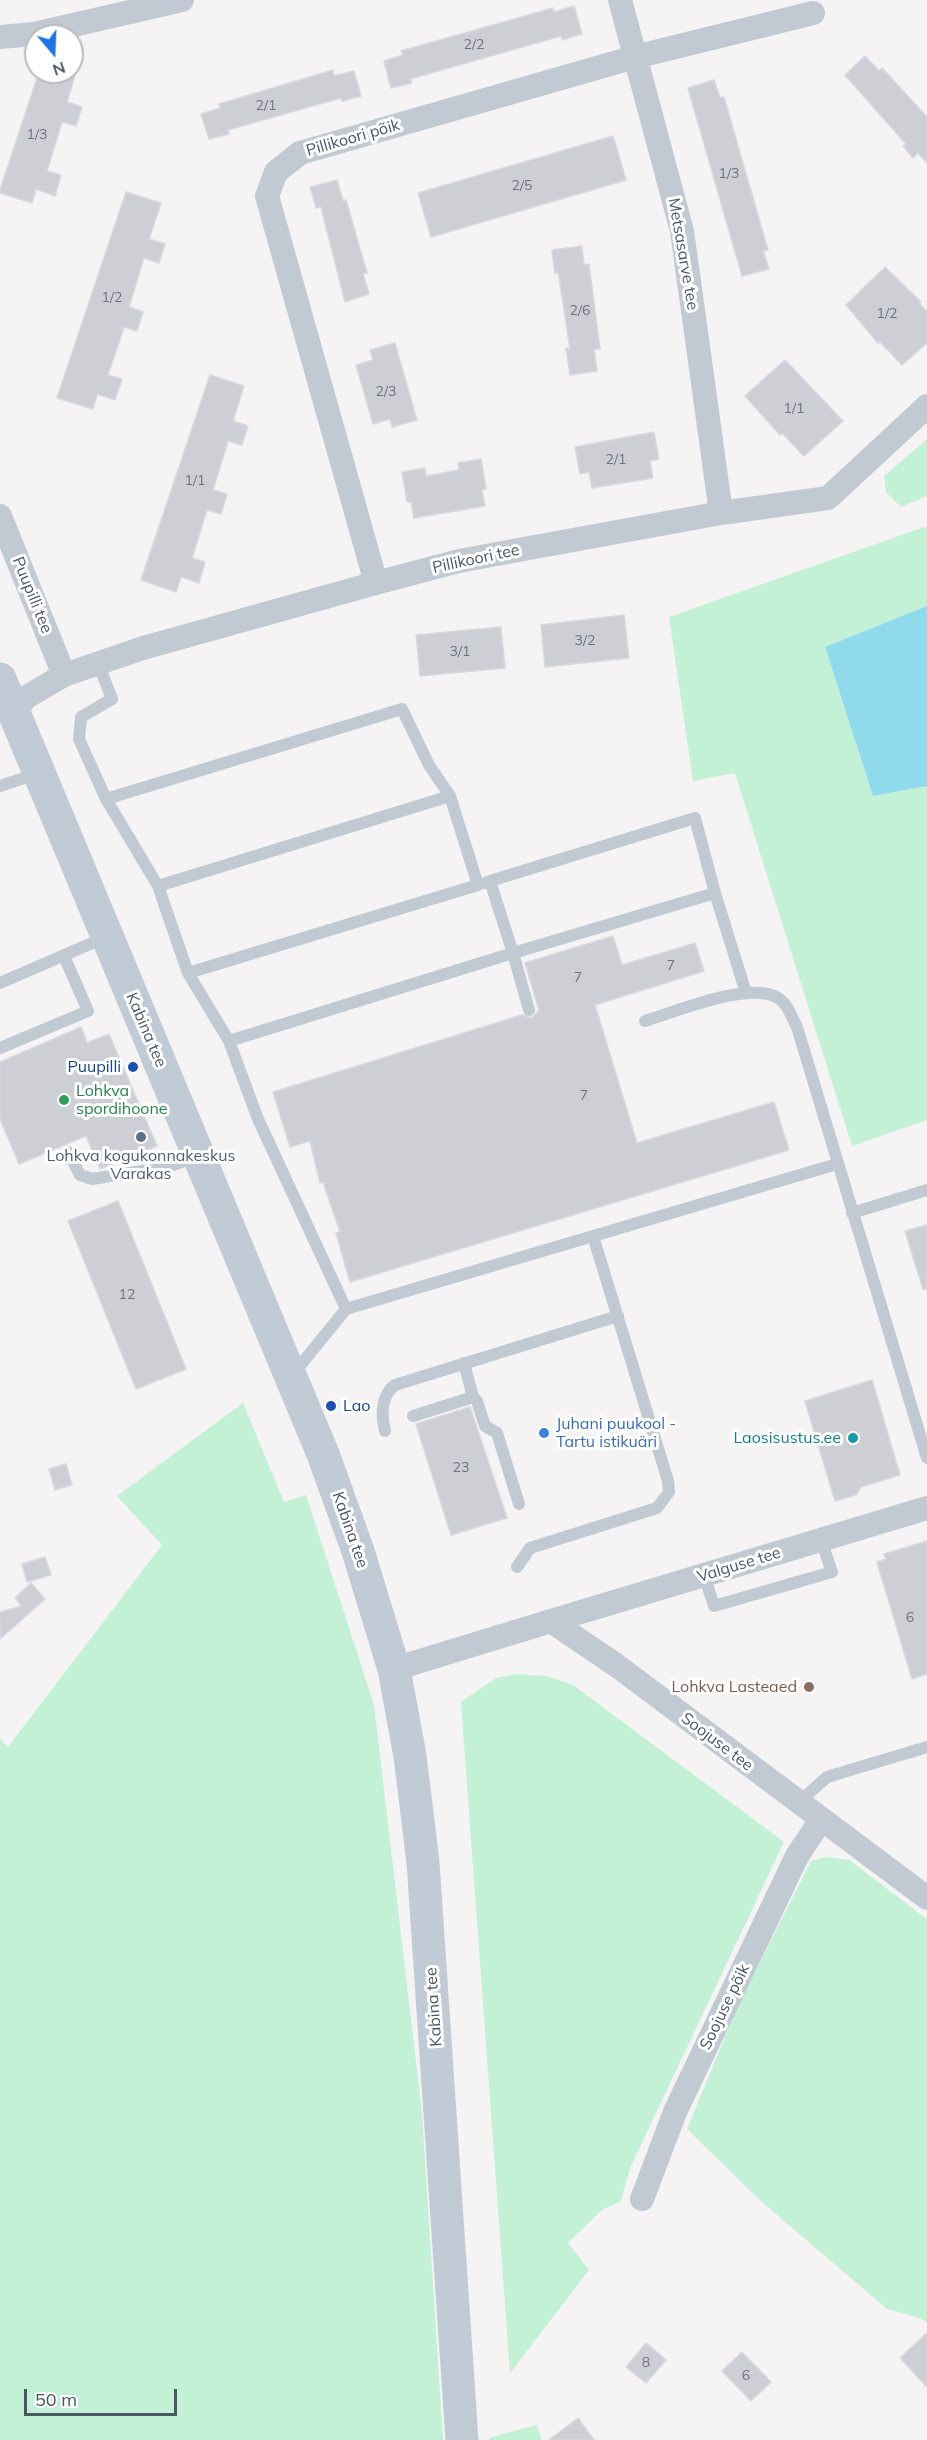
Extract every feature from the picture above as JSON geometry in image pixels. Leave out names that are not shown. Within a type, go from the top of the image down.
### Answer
[{"type":"street","points":[[0,37],[34,34],[182,0]]},
{"type":"street","name":"Metsasarve tee","points":[[620,0],[682,231],[722,513]]},
{"type":"street","name":"Pillikoori põik","points":[[376,583],[267,196],[276,172],[300,153],[635,57],[813,13]]},
{"type":"street","name":"Pillikoori tee","points":[[15,713],[25,698],[64,675],[98,663],[143,648],[459,561],[722,513],[828,498],[927,406]]},
{"type":"street","name":"Puupilli tee","points":[[0,516],[64,675]]},
{"type":"street","name":"Kabina tee","points":[[0,679],[291,1376],[358,1551],[394,1669],[410,1756],[423,1862],[462,2440]]},
{"type":"street","name":"Valguse tee","points":[[550,1621],[927,1508]]},
{"type":"street","points":[[394,1669],[550,1621]]},
{"type":"street","name":"Soojuse tee","points":[[550,1621],[616,1665],[927,1898]]},
{"type":"street","name":"Soojuse põik","points":[[642,2199],[675,2112],[797,1856],[821,1820]]},
{"type":"lane","points":[[98,663],[112,699],[81,717],[79,739],[106,799],[158,886],[188,973],[229,1041],[258,1119],[346,1309]]},
{"type":"lane","points":[[106,799],[402,709],[429,765],[450,796],[513,953],[529,1010]]},
{"type":"lane","points":[[0,786],[39,772]]},
{"type":"lane","points":[[158,886],[450,796]]},
{"type":"lane","points":[[188,973],[695,818],[746,993]]},
{"type":"lane","points":[[229,1041],[715,893]]},
{"type":"lane","points":[[0,983],[64,956],[113,952],[129,1023]]},
{"type":"lane","points":[[0,1048],[88,1011],[64,956]]},
{"type":"lane","points":[[645,1021],[746,993],[761,992],[783,1002],[797,1027],[927,1458]]},
{"type":"lane","points":[[68,1152],[80,1175],[92,1179],[166,1167],[199,1156],[161,1097]]},
{"type":"lane","points":[[291,1376],[346,1309],[837,1164]]},
{"type":"lane","points":[[852,1213],[927,1190]]},
{"type":"lane","points":[[517,1567],[530,1548],[657,1508],[669,1492],[668,1481],[593,1236]]},
{"type":"lane","points":[[385,1431],[383,1410],[388,1390],[401,1383],[618,1316]]},
{"type":"lane","points":[[464,1363],[473,1397],[477,1401],[485,1426],[497,1433],[519,1504]]},
{"type":"lane","points":[[413,1416],[473,1397]]},
{"type":"lane","points":[[704,1575],[714,1606],[832,1572],[821,1540]]},
{"type":"lane","points":[[798,1803],[827,1777],[927,1747]]},
{"type":"green space","points":[[927,439],[927,496],[901,507],[886,492],[884,476]]},
{"type":"green space","points":[[927,526],[927,606],[825,647],[873,796],[927,786],[927,1120],[852,1146],[735,773],[693,781],[669,617]]},
{"type":"green space","points":[[243,1403],[284,1502],[306,1495],[374,1705],[422,2113],[443,2440],[0,2440],[0,1739],[8,1747],[162,1545],[117,1496]]},
{"type":"green space","points":[[517,1674],[547,1676],[573,1685],[784,1842],[630,2168],[621,2201],[602,2210],[568,2243],[589,2270],[510,2373],[461,1702],[496,1678]]},
{"type":"green space","points":[[826,1857],[849,1860],[927,1919],[927,2323],[920,2318],[887,2309],[762,2202],[687,2129],[737,2008],[811,1861]]},
{"type":"green space","points":[[536,2425],[542,2440],[489,2440],[489,2438]]},
{"type":"water","points":[[927,606],[927,786],[873,796],[825,647]]},
{"type":"building","points":[[574,6],[582,34],[562,40],[561,36],[410,79],[412,83],[391,88],[384,61],[403,55],[401,51],[553,8],[554,12]]},
{"type":"building","points":[[865,56],[879,71],[882,68],[927,117],[927,163],[918,153],[913,158],[903,146],[906,144],[845,75]]},
{"type":"building","points":[[333,70],[334,76],[354,71],[361,96],[342,101],[341,98],[228,130],[229,134],[209,139],[201,114],[221,108],[219,104]]},
{"type":"building","points":[[714,80],[720,98],[724,97],[768,250],[763,251],[769,269],[742,276],[688,88]]},
{"type":"building","points":[[35,84],[72,84],[67,102],[82,107],[76,126],[62,122],[47,171],[61,175],[55,196],[36,189],[32,203],[0,193]]},
{"type":"building","points":[[613,136],[626,180],[431,237],[418,193]]},
{"type":"building","points":[[337,180],[343,201],[346,200],[367,273],[363,274],[369,294],[345,302],[321,207],[316,208],[310,187]]},
{"type":"building","points":[[126,192],[161,203],[149,239],[165,244],[159,263],[144,258],[129,307],[143,312],[137,331],[124,327],[108,375],[122,379],[115,400],[97,394],[93,409],[57,398]]},
{"type":"building","points":[[582,246],[584,265],[589,264],[600,349],[594,349],[597,371],[570,375],[566,348],[570,349],[558,271],[555,274],[552,250]]},
{"type":"building","points":[[885,267],[921,302],[919,303],[927,312],[927,343],[902,365],[880,342],[878,343],[846,305]]},
{"type":"building","points":[[395,343],[417,420],[392,427],[390,419],[373,424],[356,365],[373,360],[370,350]]},
{"type":"building","points":[[785,360],[843,421],[804,456],[782,433],[780,435],[745,396]]},
{"type":"building","points":[[210,375],[244,386],[233,421],[248,426],[242,445],[228,441],[213,490],[227,494],[221,514],[207,510],[192,558],[205,562],[199,583],[181,577],[176,592],[141,580]]},
{"type":"building","points":[[654,432],[659,459],[650,461],[653,478],[592,488],[589,472],[580,474],[575,447]]},
{"type":"building","points":[[481,459],[486,489],[482,490],[485,506],[414,518],[411,502],[407,502],[402,472],[425,468],[426,476],[459,470],[458,463]]},
{"type":"building","points":[[624,615],[629,658],[545,667],[541,625]]},
{"type":"building","points":[[501,627],[505,668],[420,676],[416,635]]},
{"type":"building","points":[[613,936],[622,965],[695,943],[704,971],[595,1005],[637,1143],[774,1102],[789,1150],[350,1282],[336,1233],[340,1232],[323,1182],[320,1183],[310,1141],[290,1147],[273,1092],[522,1015],[532,1018],[539,1010],[525,963]]},
{"type":"building","name":"Lohkva spordihoone","points":[[81,1027],[87,1043],[109,1034],[157,1146],[100,1169],[86,1136],[19,1164],[0,1119],[0,1062]]},
{"type":"building","points":[[118,1201],[186,1369],[136,1389],[68,1221]]},
{"type":"building","points":[[927,1225],[927,1289],[923,1289],[905,1231]]},
{"type":"building","name":"Laosisustus.ee","points":[[872,1380],[900,1475],[861,1487],[856,1495],[835,1501],[805,1401]]},
{"type":"building","points":[[470,1407],[507,1518],[451,1535],[416,1424]]},
{"type":"building","points":[[66,1464],[72,1485],[55,1490],[49,1469]]},
{"type":"building","points":[[927,1541],[927,1674],[912,1679],[877,1562],[886,1559],[884,1554]]},
{"type":"building","points":[[45,1557],[51,1575],[27,1582],[22,1564]]},
{"type":"building","points":[[31,1583],[45,1599],[0,1639],[0,1612],[22,1606],[15,1598]]},
{"type":"building","points":[[927,2333],[927,2387],[900,2358]]},
{"type":"building","points":[[646,2343],[666,2360],[646,2383],[626,2367]]},
{"type":"building","points":[[742,2352],[771,2382],[751,2401],[722,2371]]},
{"type":"building","points":[[578,2418],[594,2440],[549,2440]]},
{"type":"place","name":"Puupilli","points":[[133,1067]]},
{"type":"place","name":"Lohkva spordihoone","points":[[64,1100]]},
{"type":"place","name":"Lohkva kogukonnakeskus Varakas","points":[[141,1137]]},
{"type":"place","name":"Lao","points":[[331,1406]]},
{"type":"place","name":"Juhani puukool - Tartu istikuäri","points":[[544,1433]]},
{"type":"place","name":"Laosisustus.ee","points":[[853,1438]]},
{"type":"place","name":"Lohkva Lasteaed","points":[[809,1687]]}]
